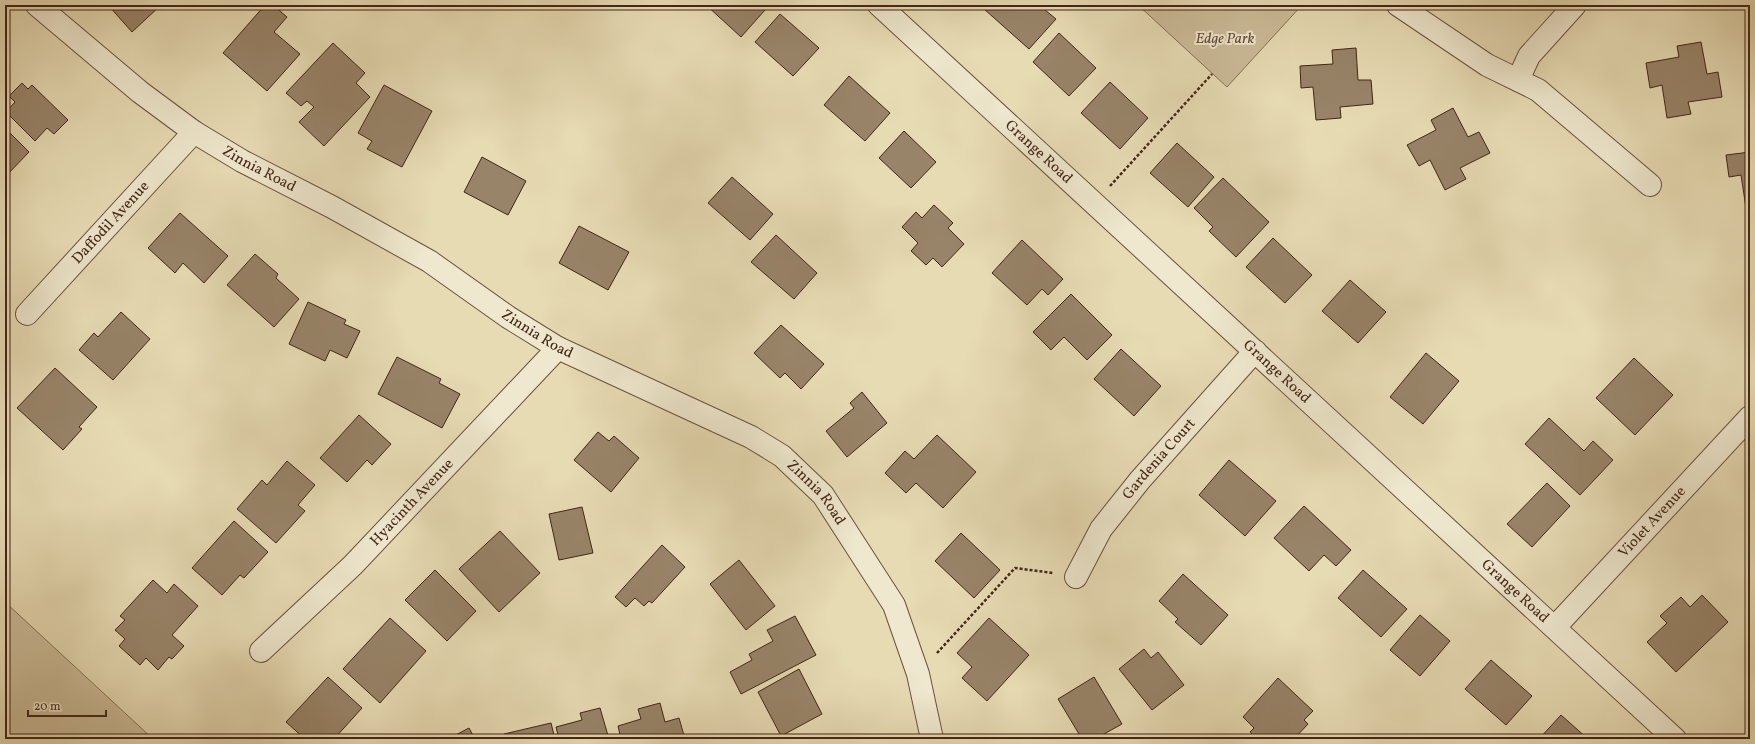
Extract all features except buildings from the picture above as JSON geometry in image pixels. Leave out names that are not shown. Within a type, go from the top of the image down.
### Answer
[{"type":"street","name":"Zinnia Road","points":[[38,5],[140,92],[194,132],[242,161],[345,213],[429,261],[508,317],[558,348],[751,438],[782,456],[823,495],[894,605],[918,674],[932,739]]},
{"type":"street","name":"Grange Road","points":[[879,5],[1675,739]]},
{"type":"street","points":[[1398,5],[1487,65],[1538,90],[1650,184]]},
{"type":"street","points":[[1518,80],[1529,56],[1575,5]]},
{"type":"street","name":"Daffodil Avenue","points":[[28,314],[194,132]]},
{"type":"street","name":"Hyacinth Avenue","points":[[261,651],[353,565],[558,348]]},
{"type":"street","name":"Gardenia Court","points":[[1076,577],[1101,529],[1140,480],[1255,351]]},
{"type":"street","name":"Violet Avenue","points":[[1555,628],[1750,417]]},
{"type":"path","points":[[1094,203],[1212,74]]},
{"type":"path","points":[[5,353],[5,363]]},
{"type":"path","points":[[918,674],[1015,568],[1076,577]]},
{"type":"path","points":[[130,739],[138,739]]},
{"type":"green space","name":"Edge Park","points":[[1138,5],[1302,5],[1227,87]]},
{"type":"green space","points":[[5,602],[153,739],[5,739]]}]
